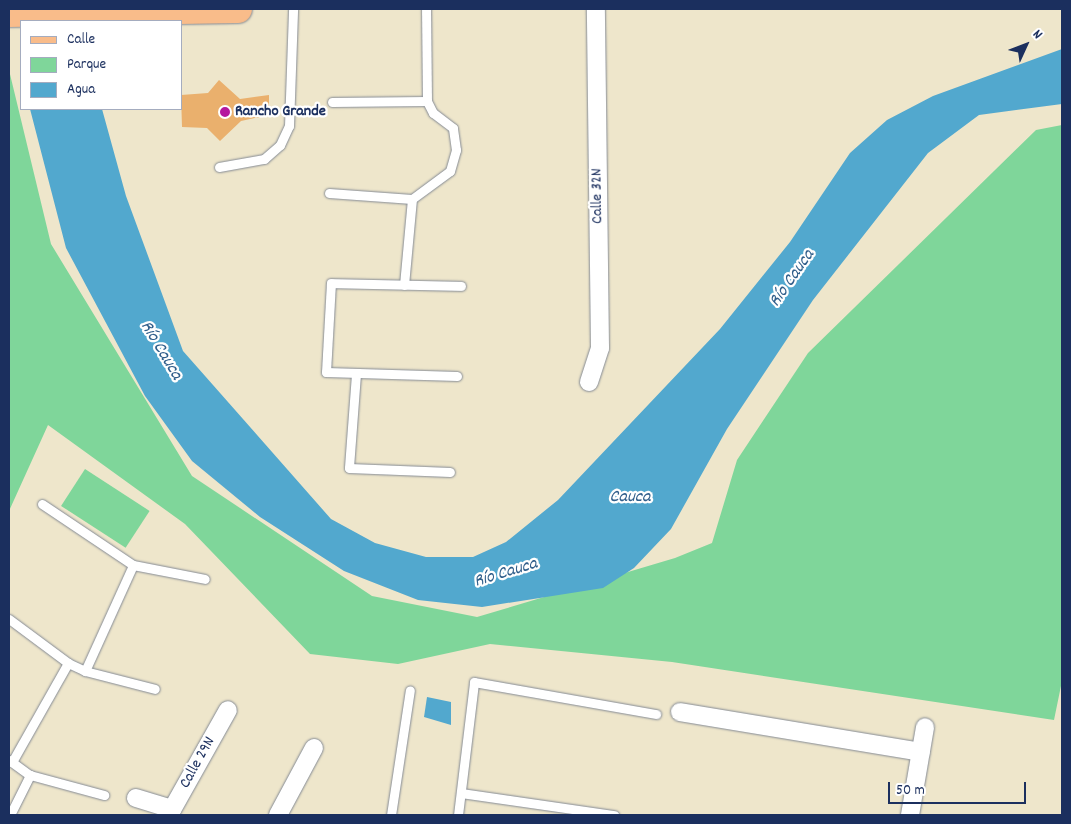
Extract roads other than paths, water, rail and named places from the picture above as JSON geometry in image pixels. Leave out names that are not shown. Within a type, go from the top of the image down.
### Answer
[{"type":"main road","points":[[9,13],[236,9]]},
{"type":"street","name":"Calle 32N","points":[[589,382],[600,348],[596,9]]},
{"type":"street","name":"Calle 29N","points":[[170,812],[228,710]]},
{"type":"street","points":[[680,712],[921,752]]},
{"type":"street","points":[[910,815],[925,727]]},
{"type":"street","points":[[278,815],[314,748]]},
{"type":"street","points":[[136,798],[170,812]]},
{"type":"lane","points":[[219,167],[264,158],[280,145],[289,126],[293,9]]},
{"type":"lane","points":[[329,193],[412,199],[450,170],[456,150],[453,128],[433,113],[427,101],[426,9]]},
{"type":"lane","points":[[332,102],[427,101]]},
{"type":"lane","points":[[404,285],[412,199]]},
{"type":"lane","points":[[457,376],[326,372],[330,283],[461,286]]},
{"type":"lane","points":[[356,374],[349,468],[450,472]]},
{"type":"lane","points":[[42,504],[134,565],[205,579]]},
{"type":"lane","points":[[85,671],[134,565]]},
{"type":"lane","points":[[9,619],[68,663],[85,671],[155,689]]},
{"type":"lane","points":[[68,663],[10,761],[30,775],[104,795]]},
{"type":"lane","points":[[458,815],[474,682],[656,714]]},
{"type":"lane","points":[[391,815],[410,690]]},
{"type":"lane","points":[[10,815],[30,775]]},
{"type":"lane","points":[[461,793],[614,815]]},
{"type":"water","name":"Cauca","points":[[1062,49],[1062,104],[979,115],[928,153],[813,300],[727,429],[671,529],[634,568],[603,588],[482,607],[418,600],[344,571],[260,517],[192,461],[145,396],[66,248],[30,110],[102,110],[126,196],[183,351],[331,519],[375,543],[426,557],[473,557],[506,542],[558,500],[720,329],[790,242],[850,153],[887,120],[933,96]]},
{"type":"water","points":[[427,697],[451,702],[451,725],[424,717]]},
{"type":"place","name":"Rancho Grande","points":[[225,112]]},
{"type":"water label","name":"Río Cauca","points":[[793,279]]},
{"type":"water label","name":"Río Cauca","points":[[160,351]]},
{"type":"water label","name":"Río Cauca","points":[[506,574]]}]
